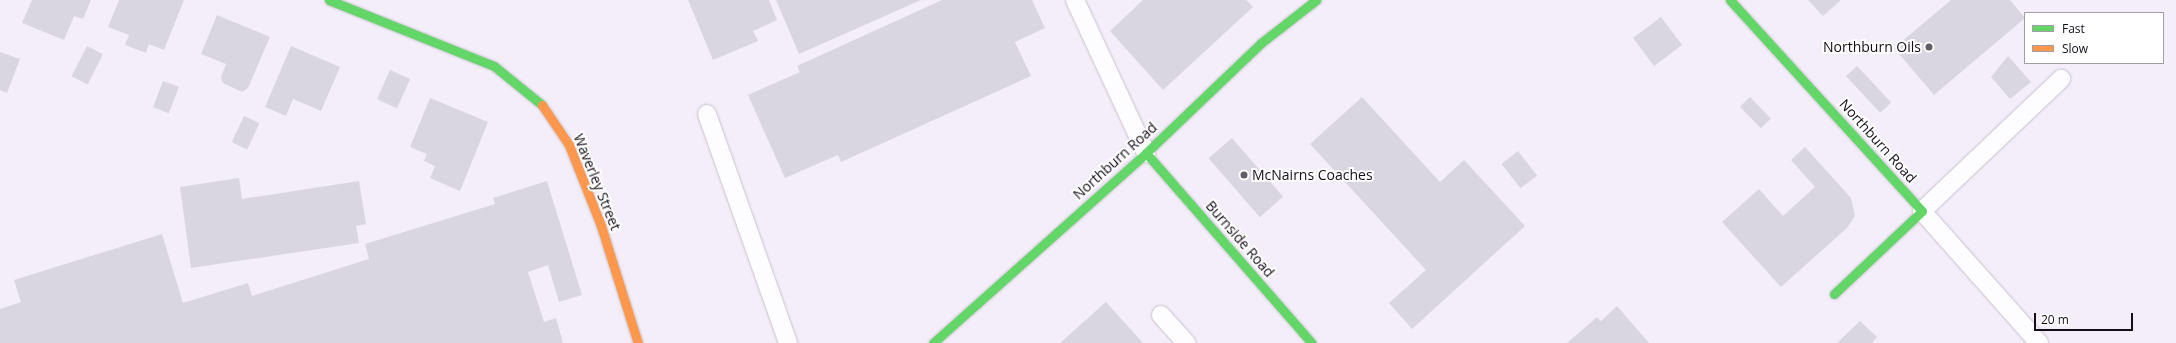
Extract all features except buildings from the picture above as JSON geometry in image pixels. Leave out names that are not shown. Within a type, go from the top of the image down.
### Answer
[{"type":"street","name":"Waverley Street","points":[[329,0],[494,66],[538,99],[569,145],[601,226],[638,343]]},
{"type":"street","name":"Northburn Road","points":[[933,343],[1146,153],[1261,43],[1316,0]]},
{"type":"street","name":"Northburn Road","points":[[1730,0],[1922,211]]},
{"type":"street","name":"Burnside Road","points":[[1146,153],[1312,343]]},
{"type":"street","points":[[1834,294],[1922,211]]},
{"type":"lane","points":[[1075,0],[1146,153]]},
{"type":"lane","points":[[2039,343],[1922,211],[2061,79]]},
{"type":"lane","points":[[707,114],[788,343]]},
{"type":"lane","points":[[1161,315],[1186,343]]},
{"type":"traffic: fast","points":[[329,0],[494,66],[542,105]]},
{"type":"traffic: fast","points":[[933,343],[1146,153],[1261,43],[1316,0]]},
{"type":"traffic: fast","points":[[1730,0],[1922,211],[1834,294]]},
{"type":"traffic: fast","points":[[1146,153],[1312,343]]},
{"type":"traffic: slow","points":[[542,105],[569,145],[601,226],[638,343]]},
{"type":"place","name":"Northburn Oils","points":[[1929,47]]},
{"type":"place","name":"McNairns Coaches","points":[[1244,175]]}]
